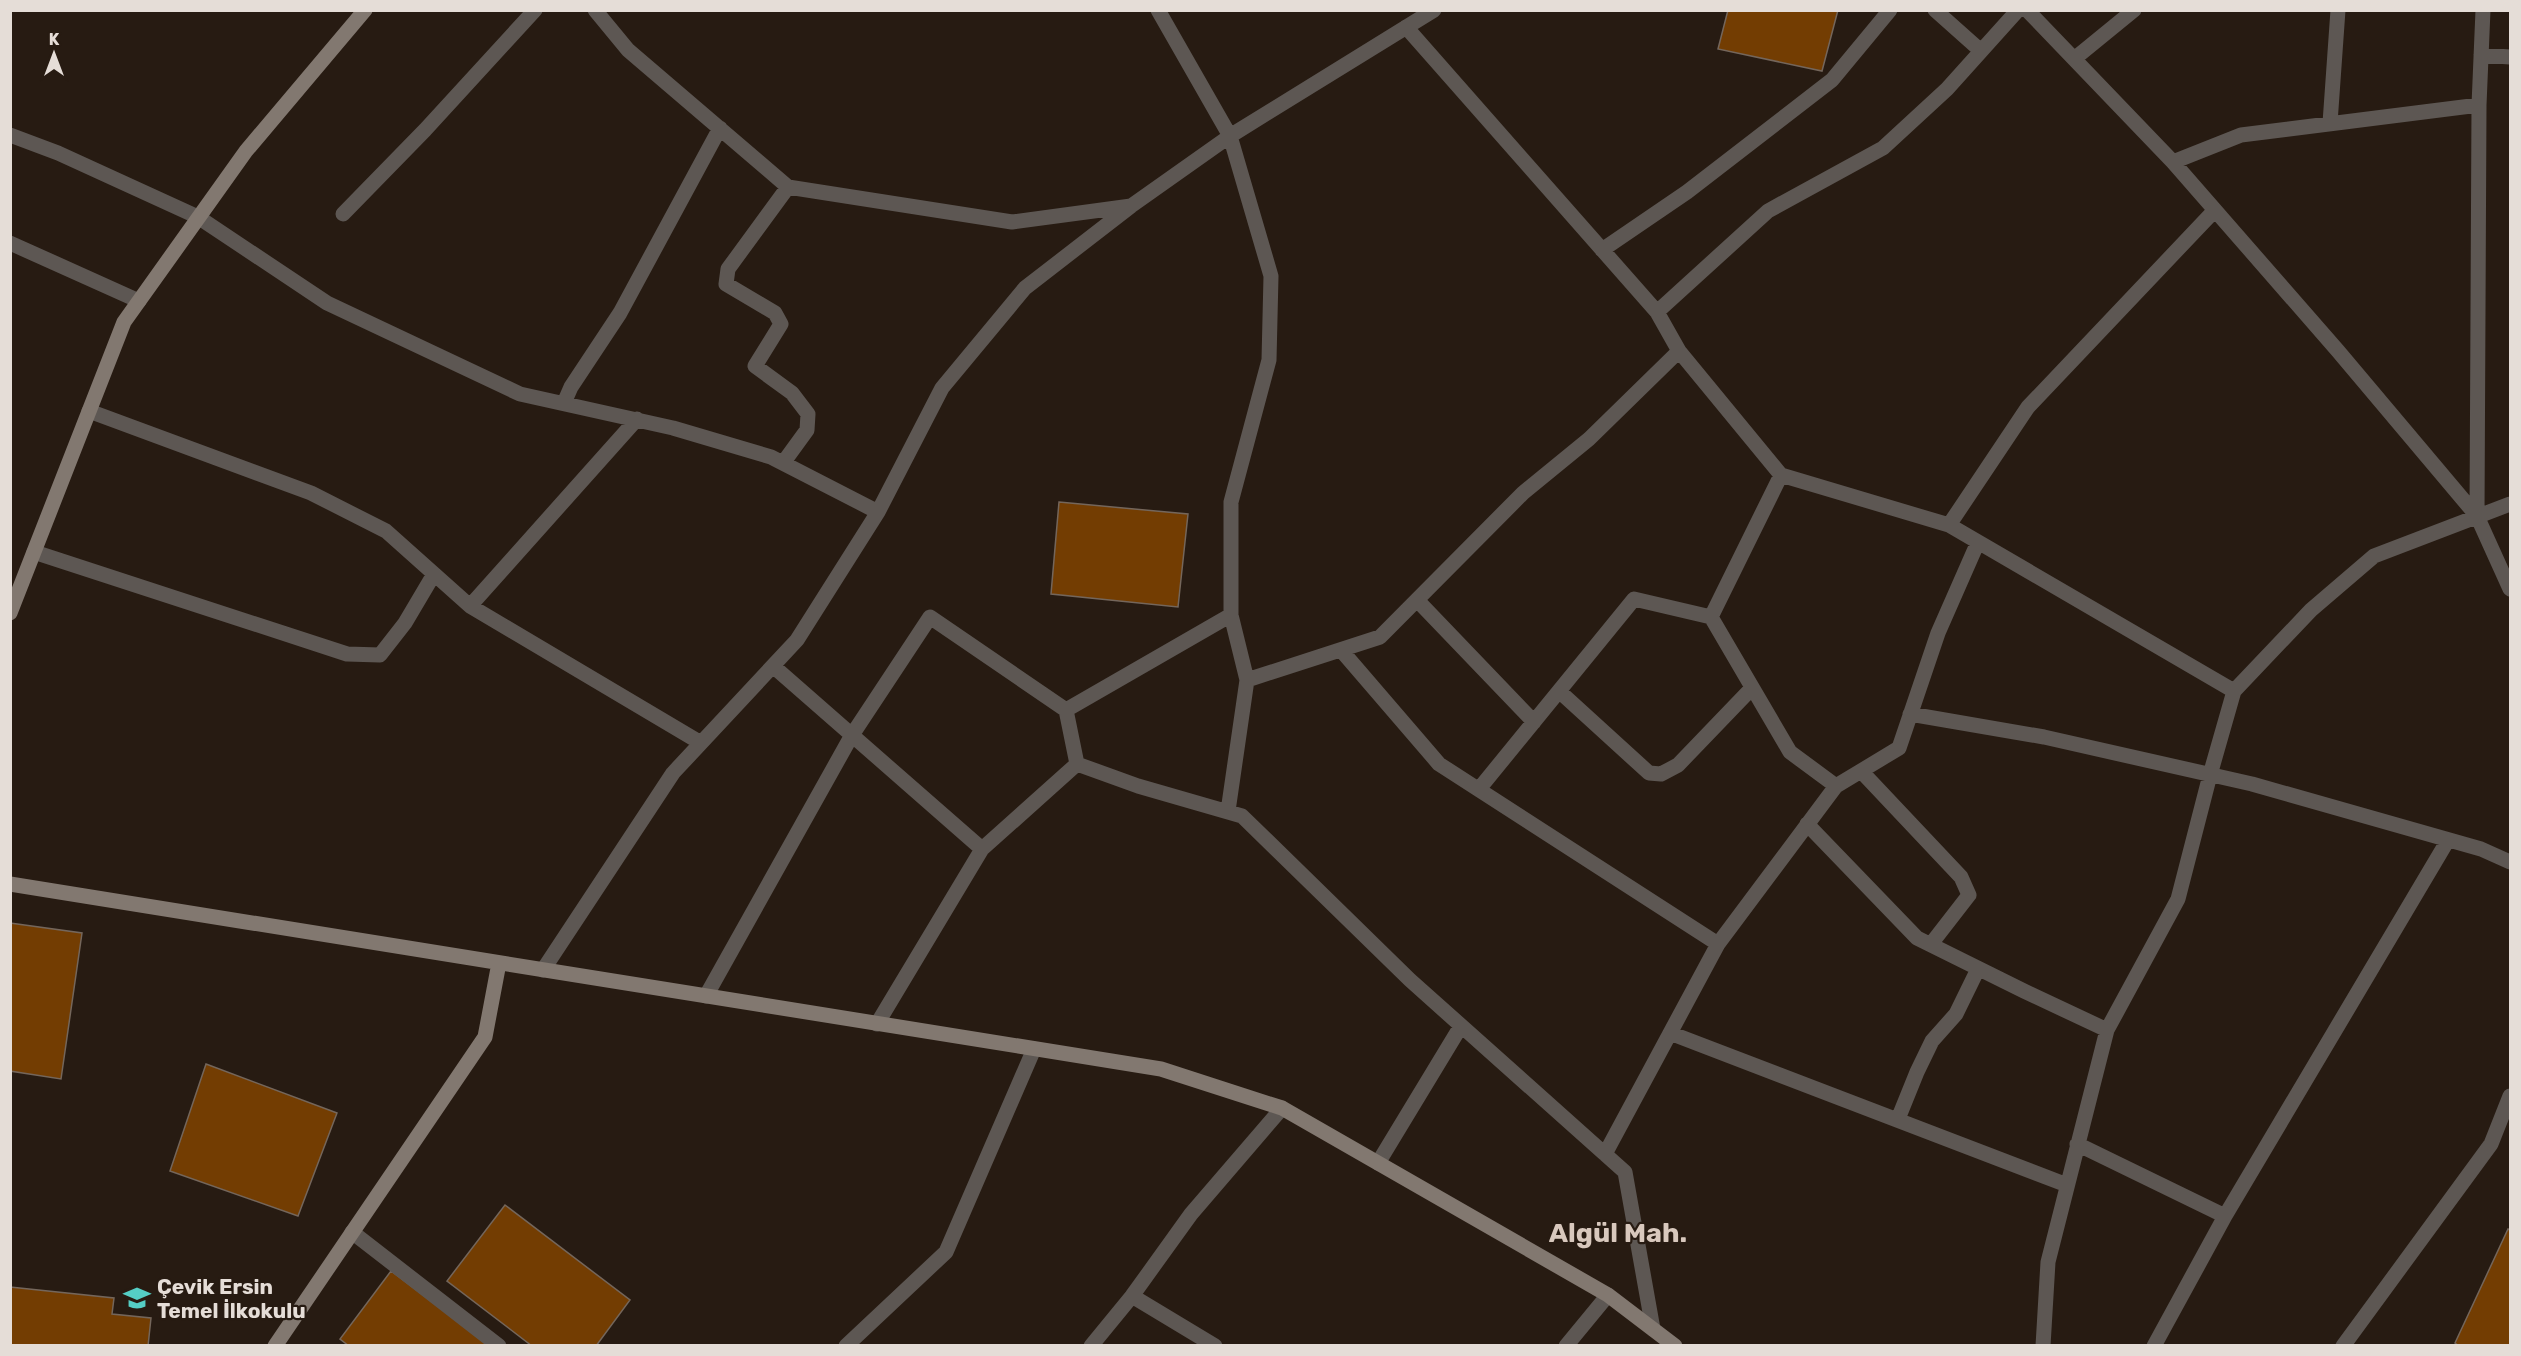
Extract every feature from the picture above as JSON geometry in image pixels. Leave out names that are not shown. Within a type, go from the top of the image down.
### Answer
[{"type":"main road","points":[[10,613],[124,322],[246,151],[365,10]]},
{"type":"main road","points":[[10,884],[1161,1069],[1282,1108],[1608,1295],[1675,1346]]},
{"type":"main road","points":[[275,1346],[485,1037],[499,963]]},
{"type":"street","points":[[343,214],[425,130],[535,10]]},
{"type":"street","points":[[596,10],[628,50],[788,187],[1012,222],[1131,206]]},
{"type":"street","points":[[1158,10],[1230,136],[1271,276],[1269,360],[1231,502],[1231,615],[1247,680],[1228,812]]},
{"type":"street","points":[[543,970],[673,773],[798,640],[878,512],[942,387],[1025,288],[1131,206],[1230,136],[1434,10]]},
{"type":"street","points":[[1602,250],[1687,192],[1832,80],[1890,10]]},
{"type":"street","points":[[1935,10],[1981,51]]},
{"type":"street","points":[[1657,312],[1768,211],[1883,148],[1947,89],[2018,10]]},
{"type":"street","points":[[2027,10],[2216,210],[2476,516],[2511,589]]},
{"type":"street","points":[[2074,58],[2134,10]]},
{"type":"street","points":[[2330,123],[2338,10]]},
{"type":"street","points":[[2476,516],[2479,105],[2483,10]]},
{"type":"street","points":[[1406,27],[1657,312],[1679,351],[1781,475],[1949,525],[2234,691]]},
{"type":"street","points":[[2481,55],[2511,57]]},
{"type":"street","points":[[2173,162],[2241,135],[2479,105]]},
{"type":"street","points":[[564,403],[571,387],[620,313],[720,128]]},
{"type":"street","points":[[10,135],[58,153],[198,217],[327,303],[520,394],[637,419],[771,457],[878,512]]},
{"type":"street","points":[[783,463],[807,430],[808,414],[792,393],[754,366],[781,324],[776,313],[726,284],[728,270],[788,187]]},
{"type":"street","points":[[1949,525],[2028,407],[2216,210]]},
{"type":"street","points":[[10,243],[139,301]]},
{"type":"street","points":[[1247,680],[1380,637],[1523,493],[1589,439],[1679,351]]},
{"type":"street","points":[[89,411],[311,493],[386,531],[470,606],[701,743]]},
{"type":"street","points":[[470,606],[637,419]]},
{"type":"street","points":[[1711,617],[1781,475]]},
{"type":"street","points":[[2043,1346],[2048,1262],[2108,1030],[2178,899],[2234,691],[2311,610],[2374,556],[2511,504]]},
{"type":"street","points":[[1605,1154],[1718,944],[1836,786],[1899,748],[1938,633],[1978,542]]},
{"type":"street","points":[[34,552],[347,654],[380,655],[405,623],[434,574]]},
{"type":"street","points":[[1479,789],[1634,599],[1711,617],[1790,752],[1836,786]]},
{"type":"street","points":[[1417,600],[1534,722]]},
{"type":"street","points":[[1066,710],[1231,615]]},
{"type":"street","points":[[706,996],[852,735],[930,617],[1066,710],[1077,764]]},
{"type":"street","points":[[1341,650],[1439,764],[1718,944]]},
{"type":"street","points":[[773,666],[982,849]]},
{"type":"street","points":[[1559,691],[1649,773],[1661,774],[1678,765],[1752,688]]},
{"type":"street","points":[[1910,714],[2044,737],[2253,784],[2481,849],[2511,862]]},
{"type":"street","points":[[1077,764],[1138,786],[1242,816],[1410,980],[1625,1172],[1653,1329]]},
{"type":"street","points":[[877,1024],[982,849],[1077,764]]},
{"type":"street","points":[[1861,771],[1961,877],[1969,895],[1931,944]]},
{"type":"street","points":[[1807,824],[1917,938],[2108,1030]]},
{"type":"street","points":[[2154,1346],[2224,1216],[2448,840]]},
{"type":"street","points":[[1898,1119],[1932,1041],[1956,1014],[1978,969]]},
{"type":"street","points":[[1378,1164],[1461,1026]]},
{"type":"street","points":[[1670,1033],[2067,1185]]},
{"type":"street","points":[[846,1346],[946,1252],[1034,1049]]},
{"type":"street","points":[[2343,1346],[2491,1144],[2511,1096]]},
{"type":"street","points":[[1091,1346],[1132,1296],[1191,1214],[1282,1108]]},
{"type":"street","points":[[2077,1144],[2224,1216]]},
{"type":"street","points":[[352,1232],[499,1346]]},
{"type":"street","points":[[1566,1346],[1608,1295]]},
{"type":"street","points":[[1132,1296],[1215,1346]]},
{"type":"building","points":[[1728,10],[1838,10],[1822,71],[1718,49]]},
{"type":"building","points":[[1059,502],[1188,514],[1178,607],[1051,594]]},
{"type":"building","points":[[10,923],[82,933],[61,1079],[10,1071]]},
{"type":"building","points":[[206,1064],[337,1113],[298,1216],[170,1171]]},
{"type":"building","points":[[505,1205],[630,1300],[596,1346],[532,1346],[447,1281]]},
{"type":"building","points":[[2508,1229],[2510,1230],[2510,1346],[2459,1346],[2455,1343]]},
{"type":"building","points":[[391,1271],[491,1346],[349,1346],[340,1339]]},
{"type":"building","points":[[10,1287],[114,1298],[112,1314],[151,1318],[148,1346],[10,1346]]},
{"type":"place","name":"Çevik Ersin Temel İlkokulu","points":[[137,1298]]},
{"type":"district","name":"Algül Mah.","points":[[1618,1233]]}]
